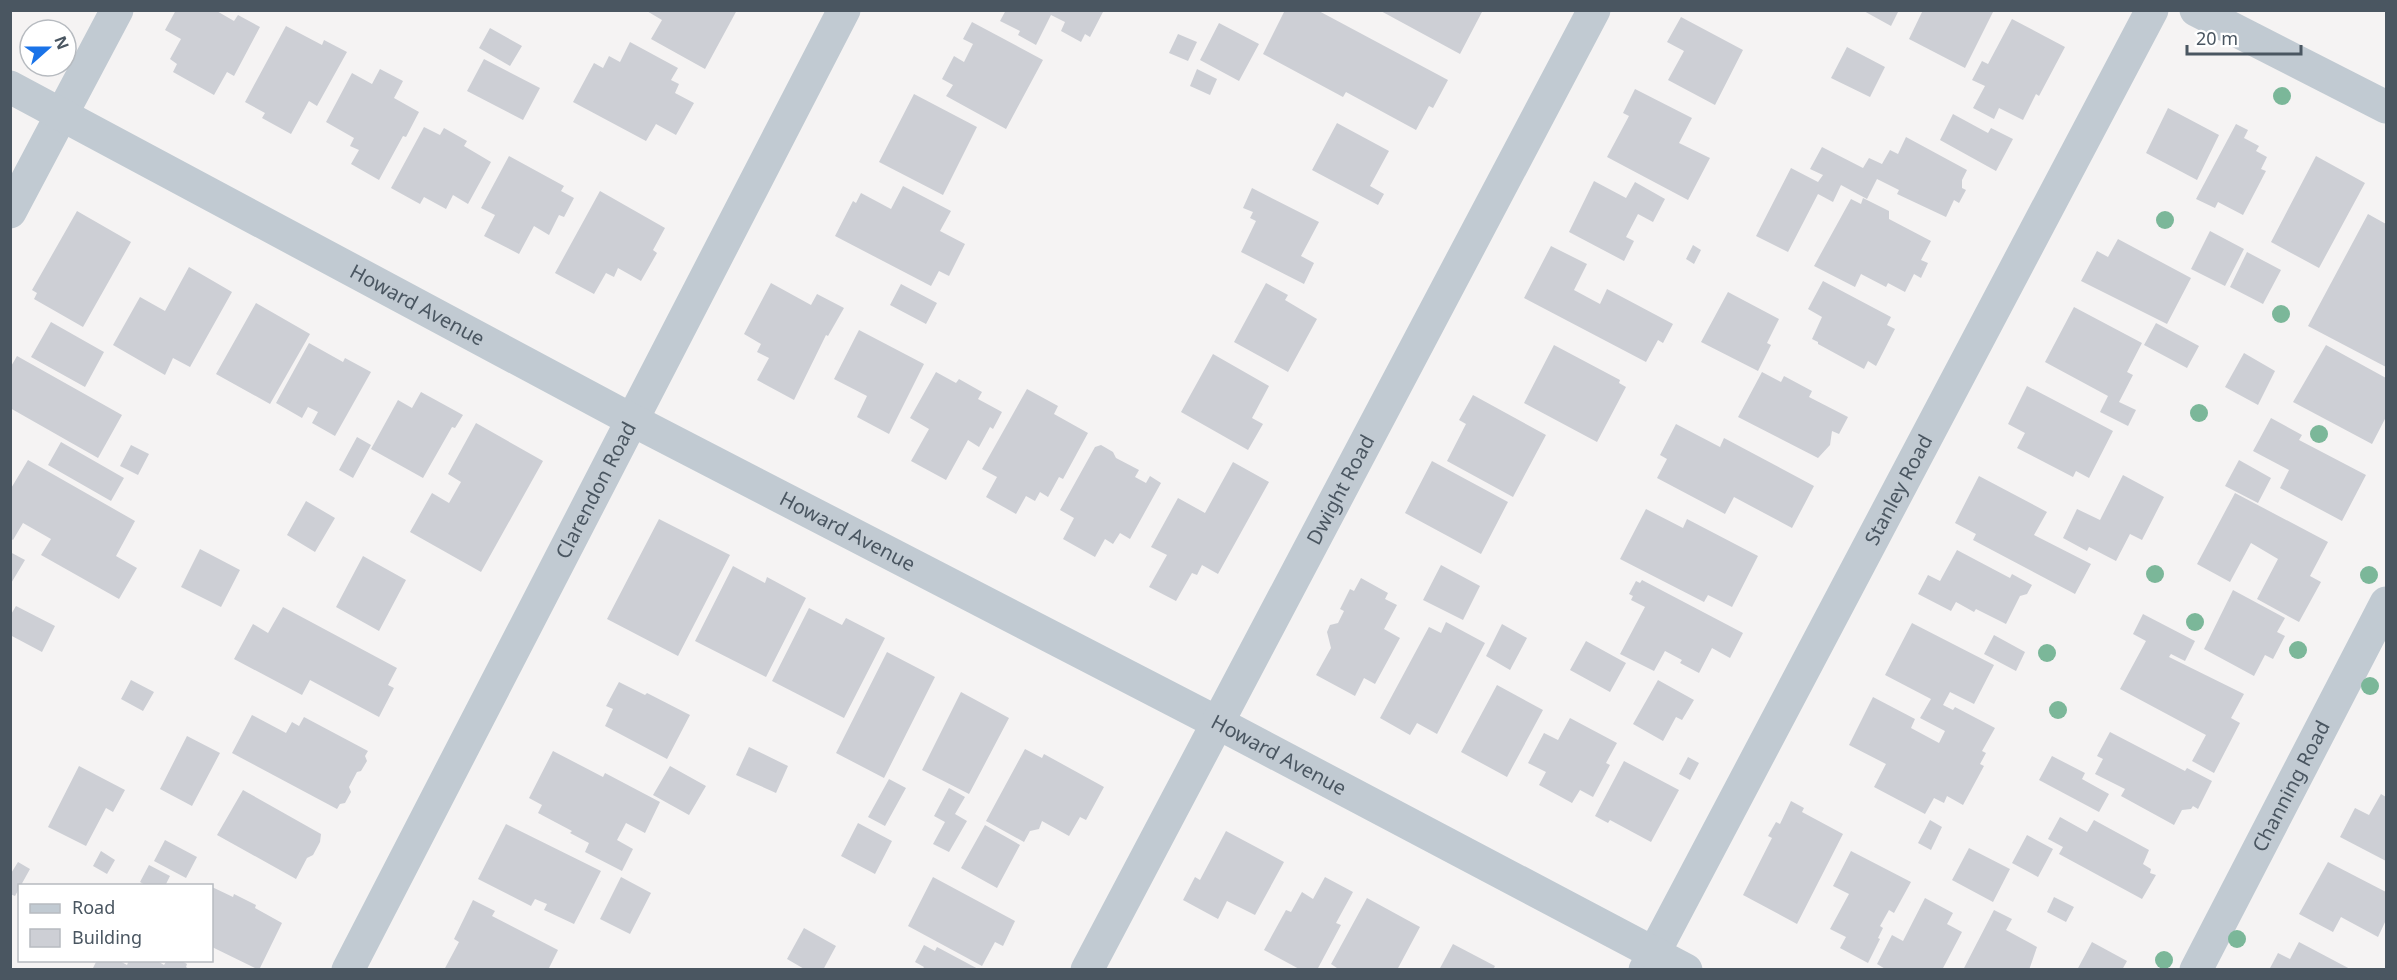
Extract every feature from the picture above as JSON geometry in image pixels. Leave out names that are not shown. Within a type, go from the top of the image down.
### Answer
[{"type":"street","points":[[10,212],[117,10]]},
{"type":"street","name":"Clarendon Road","points":[[348,969],[844,10]]},
{"type":"street","name":"Dwight Road","points":[[1087,969],[1594,10]]},
{"type":"street","name":"Stanley Road","points":[[1649,961],[2152,10]]},
{"type":"street","points":[[2196,10],[2386,107]]},
{"type":"street","name":"Howard Avenue","points":[[10,87],[632,420],[1218,723],[1649,961],[1686,969]]},
{"type":"street","name":"Channing Road","points":[[2196,969],[2386,603]]},
{"type":"building","points":[[176,10],[215,10],[234,21],[238,15],[260,27],[234,76],[227,72],[214,95],[173,72],[177,64],[170,59],[181,39],[165,30]]},
{"type":"building","points":[[645,10],[737,10],[705,69],[651,39],[662,20]]},
{"type":"building","points":[[1006,10],[1104,10],[1090,37],[1085,34],[1081,42],[1061,31],[1065,22],[1051,15],[1036,45],[1018,35],[1020,31],[1000,21]]},
{"type":"building","points":[[1285,10],[1317,10],[1448,80],[1433,108],[1429,106],[1416,130],[1346,92],[1343,97],[1263,54]]},
{"type":"building","points":[[1379,10],[1483,10],[1460,54]]},
{"type":"building","points":[[1862,10],[1899,10],[1891,26]]},
{"type":"building","points":[[1923,10],[1994,10],[1965,68],[1909,39]]},
{"type":"building","points":[[1681,17],[1743,50],[1715,105],[1668,80],[1684,51],[1667,42]]},
{"type":"building","points":[[2012,19],[2065,47],[2039,96],[2036,94],[2023,120],[1999,108],[1994,119],[1973,108],[1985,86],[1972,80],[1982,61],[1988,64]]},
{"type":"building","points":[[972,22],[1043,60],[1006,129],[946,96],[953,85],[942,79],[954,56],[964,62],[973,44],[963,39]]},
{"type":"building","points":[[1219,23],[1259,44],[1239,81],[1200,60]]},
{"type":"building","points":[[286,26],[322,45],[324,40],[347,52],[317,106],[309,101],[291,134],[262,118],[265,113],[245,102]]},
{"type":"building","points":[[490,28],[522,46],[510,66],[479,48]]},
{"type":"building","points":[[1178,34],[1197,42],[1188,61],[1169,53]]},
{"type":"building","points":[[630,42],[678,68],[671,80],[679,84],[675,93],[694,103],[676,135],[656,124],[646,141],[573,102],[594,63],[603,68],[609,56],[620,62]]},
{"type":"building","points":[[1847,47],[1885,67],[1870,97],[1831,78]]},
{"type":"building","points":[[484,59],[540,88],[523,120],[467,91]]},
{"type":"building","points":[[380,69],[403,81],[394,98],[419,112],[379,180],[351,164],[359,150],[350,146],[354,138],[326,122],[352,73],[372,84]]},
{"type":"building","points":[[1197,69],[1217,79],[1210,95],[1190,86]]},
{"type":"building","points":[[1635,89],[1692,118],[1679,143],[1710,158],[1688,200],[1607,157],[1629,116],[1623,113]]},
{"type":"building","points":[[914,94],[977,127],[943,195],[879,162]]},
{"type":"building","points":[[2168,108],[2219,135],[2197,180],[2146,153]]},
{"type":"building","points":[[1953,114],[1988,133],[1991,128],[2013,139],[1996,171],[1940,140]]},
{"type":"building","points":[[1337,123],[1389,151],[1370,186],[1384,194],[1378,205],[1312,170]]},
{"type":"building","points":[[2236,124],[2248,130],[2244,138],[2259,146],[2256,151],[2267,157],[2261,169],[2266,171],[2243,215],[2218,202],[2215,208],[2196,199]]},
{"type":"building","points":[[424,127],[440,135],[444,128],[467,141],[464,146],[491,162],[468,204],[453,195],[446,209],[424,197],[420,204],[391,188]]},
{"type":"building","points":[[1906,137],[1967,170],[1962,180],[1962,188],[1966,190],[1959,203],[1954,200],[1946,217],[1897,194],[1899,190],[1877,179],[1867,199],[1841,185],[1833,202],[1818,194],[1788,252],[1756,236],[1791,168],[1818,182],[1823,175],[1810,169],[1822,147],[1863,168],[1869,158],[1882,164],[1890,150],[1898,154]]},
{"type":"building","points":[[509,156],[564,186],[561,191],[574,198],[564,217],[559,215],[549,235],[534,226],[519,254],[484,236],[495,215],[481,208]]},
{"type":"building","points":[[2316,156],[2365,183],[2319,268],[2271,242]]},
{"type":"building","points":[[1594,181],[1626,198],[1635,182],[1665,199],[1653,222],[1638,214],[1626,237],[1634,241],[1624,261],[1569,232]]},
{"type":"building","points":[[903,186],[951,211],[940,231],[965,244],[949,276],[939,271],[931,286],[835,236],[853,201],[856,203],[861,193],[891,209]]},
{"type":"building","points":[[1252,188],[1319,222],[1301,256],[1314,263],[1304,284],[1241,252],[1256,221],[1250,218],[1253,212],[1243,208]]},
{"type":"building","points":[[600,191],[665,228],[653,250],[657,253],[641,281],[618,268],[614,277],[606,273],[594,294],[555,273]]},
{"type":"building","points":[[1863,198],[1889,211],[1889,219],[1931,241],[1921,260],[1928,263],[1921,278],[1914,274],[1905,292],[1888,283],[1886,287],[1861,274],[1855,287],[1814,266],[1851,199],[1861,204]]},
{"type":"building","points":[[77,211],[131,242],[83,327],[34,299],[37,293],[32,290]]},
{"type":"building","points":[[2368,214],[2386,224],[2386,367],[2308,326]]},
{"type":"building","points":[[2210,231],[2244,249],[2225,286],[2191,269]]},
{"type":"building","points":[[2118,239],[2191,278],[2167,324],[2081,281],[2097,251],[2108,257]]},
{"type":"building","points":[[1693,245],[1701,250],[1694,264],[1686,259]]},
{"type":"building","points":[[1551,246],[1587,264],[1574,290],[1600,304],[1607,289],[1673,324],[1663,343],[1658,340],[1646,362],[1524,298]]},
{"type":"building","points":[[2247,252],[2281,270],[2263,304],[2230,287]]},
{"type":"building","points":[[189,267],[232,292],[190,367],[173,358],[165,375],[113,345],[140,297],[165,311]]},
{"type":"building","points":[[1823,281],[1891,317],[1887,325],[1895,329],[1876,366],[1868,361],[1864,369],[1812,339],[1822,317],[1808,309]]},
{"type":"building","points":[[771,283],[811,305],[817,294],[844,308],[828,336],[826,335],[794,400],[757,380],[769,358],[757,352],[761,344],[744,334]]},
{"type":"building","points":[[1266,283],[1288,295],[1285,300],[1317,319],[1288,372],[1234,342]]},
{"type":"building","points":[[901,284],[937,303],[926,324],[890,305]]},
{"type":"building","points":[[1728,292],[1779,319],[1767,343],[1771,345],[1758,371],[1701,342]]},
{"type":"building","points":[[256,303],[310,334],[270,404],[216,374]]},
{"type":"building","points":[[2074,307],[2142,343],[2127,372],[2133,375],[2119,402],[2136,410],[2128,426],[2100,412],[2108,396],[2045,362]]},
{"type":"building","points":[[51,322],[104,352],[85,387],[31,357]]},
{"type":"building","points":[[2156,323],[2199,346],[2187,368],[2144,345]]},
{"type":"building","points":[[859,330],[924,364],[889,434],[857,417],[867,396],[834,379]]},
{"type":"building","points":[[309,343],[343,362],[345,358],[371,372],[335,436],[312,423],[318,412],[308,407],[302,418],[276,403]]},
{"type":"building","points":[[1554,345],[1620,380],[1619,383],[1626,387],[1597,442],[1524,403]]},
{"type":"building","points":[[2326,345],[2386,378],[2386,417],[2372,444],[2293,402]]},
{"type":"building","points":[[2244,353],[2275,371],[2258,405],[2225,387]]},
{"type":"building","points":[[1213,354],[1269,386],[1252,418],[1263,424],[1248,450],[1181,412]]},
{"type":"building","points":[[17,356],[122,415],[98,458],[10,408],[10,368]]},
{"type":"building","points":[[936,372],[956,383],[959,379],[982,392],[978,399],[1002,412],[993,429],[990,427],[979,447],[968,440],[946,480],[911,461],[929,429],[910,418]]},
{"type":"building","points":[[1762,372],[1781,382],[1784,376],[1812,391],[1809,397],[1848,417],[1839,434],[1832,431],[1830,445],[1818,458],[1738,417]]},
{"type":"building","points":[[2027,386],[2113,431],[2089,478],[2076,471],[2073,477],[2017,448],[2025,433],[2008,424]]},
{"type":"building","points":[[1027,389],[1058,406],[1054,414],[1088,433],[1063,479],[1059,477],[1048,497],[1040,492],[1035,501],[1026,496],[1016,514],[986,497],[997,477],[982,469]]},
{"type":"building","points":[[421,392],[463,415],[455,428],[452,427],[423,478],[371,449],[398,400],[412,408]]},
{"type":"building","points":[[1473,395],[1546,435],[1513,497],[1447,461],[1466,424],[1459,420]]},
{"type":"building","points":[[2271,418],[2302,435],[2299,440],[2366,475],[2342,521],[2280,488],[2289,470],[2253,451]]},
{"type":"building","points":[[476,423],[543,461],[481,572],[410,532],[432,493],[449,503],[461,482],[448,474]]},
{"type":"building","points":[[1676,424],[1720,447],[1724,438],[1814,486],[1792,528],[1734,497],[1725,514],[1657,478],[1667,459],[1660,455]]},
{"type":"building","points":[[357,437],[371,445],[353,478],[339,470]]},
{"type":"building","points":[[61,442],[124,478],[111,501],[48,465]]},
{"type":"building","points":[[131,445],[149,454],[138,475],[120,466]]},
{"type":"building","points":[[1101,445],[1113,452],[1116,458],[1139,470],[1135,477],[1146,483],[1150,476],[1161,483],[1130,539],[1120,533],[1113,544],[1105,539],[1095,557],[1063,539],[1074,518],[1060,510],[1095,447]]},
{"type":"building","points":[[28,460],[135,521],[116,556],[137,568],[119,599],[41,555],[51,539],[23,523],[13,540],[10,538],[10,490]]},
{"type":"building","points":[[2239,460],[2271,478],[2258,503],[2225,486]]},
{"type":"building","points":[[1432,461],[1508,502],[1481,554],[1405,513]]},
{"type":"building","points":[[1233,462],[1269,482],[1218,574],[1202,565],[1197,575],[1192,573],[1176,601],[1149,587],[1167,555],[1151,547],[1178,498],[1205,513]]},
{"type":"building","points":[[2123,475],[2164,497],[2142,540],[2130,534],[2116,561],[2089,547],[2087,551],[2063,538],[2077,509],[2100,520]]},
{"type":"building","points":[[1979,476],[2047,512],[2034,535],[2091,564],[2075,594],[1973,540],[1976,534],[1955,523]]},
{"type":"building","points":[[2235,493],[2328,542],[2310,576],[2321,582],[2299,622],[2257,599],[2278,559],[2251,543],[2230,582],[2197,564]]},
{"type":"building","points":[[306,501],[335,518],[315,552],[287,535]]},
{"type":"building","points":[[1646,509],[1683,528],[1687,519],[1758,556],[1732,607],[1708,595],[1704,602],[1620,559]]},
{"type":"building","points":[[659,519],[730,555],[678,656],[607,619]]},
{"type":"building","points":[[200,549],[240,570],[221,607],[181,587]]},
{"type":"building","points":[[1957,550],[2010,578],[2012,574],[2032,585],[2027,594],[2020,596],[2006,624],[1976,609],[1974,612],[1956,602],[1951,611],[1918,594],[1928,575],[1940,581]]},
{"type":"building","points":[[10,552],[25,560],[10,585]]},
{"type":"building","points":[[363,556],[406,580],[379,631],[336,607]]},
{"type":"building","points":[[1441,565],[1480,586],[1463,620],[1423,600]]},
{"type":"building","points":[[733,566],[765,583],[767,577],[806,598],[766,677],[695,641]]},
{"type":"building","points":[[1361,578],[1388,593],[1385,599],[1397,605],[1384,629],[1400,638],[1375,684],[1364,678],[1355,696],[1316,675],[1331,648],[1327,632],[1330,625],[1338,623],[1344,611],[1340,609],[1350,589],[1354,591]]},
{"type":"building","points":[[1642,580],[1743,633],[1730,658],[1712,648],[1699,673],[1680,663],[1682,660],[1665,651],[1654,671],[1620,654],[1645,607],[1631,600],[1633,596],[1629,594],[1636,581],[1640,583]]},
{"type":"building","points":[[2233,590],[2285,618],[2277,632],[2285,636],[2273,659],[2265,655],[2254,676],[2204,649]]},
{"type":"building","points":[[16,606],[55,626],[42,652],[10,635],[10,616]]},
{"type":"building","points":[[283,607],[397,668],[388,685],[394,688],[379,717],[310,680],[302,695],[234,659],[253,624],[268,633]]},
{"type":"building","points":[[809,608],[842,625],[846,618],[885,638],[844,718],[772,681]]},
{"type":"building","points":[[2143,614],[2195,641],[2185,661],[2171,654],[2169,657],[2244,694],[2231,718],[2240,723],[2214,773],[2192,761],[2206,735],[2120,689],[2146,641],[2133,634]]},
{"type":"building","points":[[1446,622],[1485,643],[1437,734],[1417,723],[1410,735],[1380,718],[1429,627],[1441,633]]},
{"type":"building","points":[[1912,623],[1994,665],[1974,704],[1950,692],[1943,705],[1953,710],[1955,707],[1995,728],[1982,751],[1986,753],[1980,764],[1984,766],[1963,805],[1947,796],[1944,803],[1934,798],[1925,814],[1874,787],[1886,764],[1849,745],[1873,697],[1915,719],[1911,728],[1939,743],[1945,731],[1920,718],[1931,699],[1885,675]]},
{"type":"building","points":[[1502,624],[1527,638],[1510,670],[1486,656]]},
{"type":"building","points":[[1994,635],[2025,652],[2016,671],[1984,654]]},
{"type":"building","points":[[1586,641],[1626,663],[1610,692],[1570,670]]},
{"type":"building","points":[[887,652],[935,677],[884,778],[836,753]]},
{"type":"building","points":[[131,680],[154,692],[143,711],[121,699]]},
{"type":"building","points":[[1658,680],[1694,700],[1682,720],[1676,717],[1663,741],[1633,724]]},
{"type":"building","points":[[619,682],[645,695],[647,693],[690,715],[667,759],[605,726],[613,709],[606,706]]},
{"type":"building","points":[[1497,685],[1543,710],[1507,777],[1461,752]]},
{"type":"building","points":[[961,692],[1009,718],[969,794],[922,770]]},
{"type":"building","points":[[252,715],[286,733],[292,722],[299,726],[304,717],[368,751],[365,756],[367,761],[361,771],[357,772],[349,787],[351,792],[345,803],[340,804],[337,809],[232,753]]},
{"type":"building","points":[[1570,718],[1617,743],[1606,763],[1610,765],[1593,797],[1580,790],[1572,803],[1539,785],[1546,772],[1528,763],[1544,733],[1558,740]]},
{"type":"building","points":[[2110,732],[2185,771],[2187,768],[2212,781],[2198,809],[2193,806],[2191,809],[2182,810],[2174,825],[2121,796],[2125,789],[2095,774],[2103,759],[2097,756]]},
{"type":"building","points":[[187,736],[220,753],[192,806],[160,789]]},
{"type":"building","points":[[749,747],[788,766],[776,793],[736,775]]},
{"type":"building","points":[[1025,749],[1042,758],[1044,754],[1104,787],[1086,820],[1080,817],[1069,836],[1042,821],[1039,829],[1030,831],[1024,842],[986,821]]},
{"type":"building","points":[[553,751],[603,777],[605,773],[660,802],[645,833],[626,823],[617,840],[633,849],[622,871],[585,852],[589,843],[538,813],[542,805],[529,798]]},
{"type":"building","points":[[2052,756],[2085,773],[2082,779],[2109,794],[2099,812],[2039,780]]},
{"type":"building","points":[[1688,757],[1699,763],[1690,780],[1679,774]]},
{"type":"building","points":[[1624,761],[1679,790],[1651,842],[1610,820],[1608,823],[1595,816]]},
{"type":"building","points":[[79,766],[125,790],[113,812],[106,808],[86,846],[48,827]]},
{"type":"building","points":[[670,766],[706,786],[689,815],[653,795]]},
{"type":"building","points":[[889,779],[906,788],[885,826],[868,817]]},
{"type":"building","points":[[949,788],[965,797],[955,814],[967,821],[949,852],[933,844],[945,822],[934,816]]},
{"type":"building","points":[[243,790],[321,834],[320,842],[313,855],[307,858],[296,879],[217,835]]},
{"type":"building","points":[[2381,794],[2386,797],[2386,861],[2340,837],[2355,808],[2369,815]]},
{"type":"building","points":[[1791,801],[1804,808],[1802,812],[1843,834],[1797,924],[1743,895],[1772,838],[1768,836],[1776,822],[1780,824]]},
{"type":"building","points":[[2060,817],[2087,832],[2094,820],[2149,850],[2143,864],[2151,869],[2150,873],[2156,875],[2142,899],[2059,854],[2063,847],[2048,839]]},
{"type":"building","points":[[1930,820],[1942,827],[1931,850],[1918,843]]},
{"type":"building","points":[[858,823],[892,841],[875,874],[841,856]]},
{"type":"building","points":[[506,824],[601,871],[574,924],[544,910],[547,904],[535,899],[531,906],[478,879]]},
{"type":"building","points":[[985,825],[1020,845],[997,888],[961,868]]},
{"type":"building","points":[[1226,831],[1284,862],[1255,915],[1227,901],[1218,919],[1183,900],[1195,877],[1200,880]]},
{"type":"building","points":[[2027,835],[2053,849],[2038,877],[2012,863]]},
{"type":"building","points":[[165,840],[197,857],[186,878],[154,861]]},
{"type":"building","points":[[1969,848],[2010,869],[1993,902],[1952,880]]},
{"type":"building","points":[[101,851],[115,860],[107,874],[93,866]]},
{"type":"building","points":[[1851,851],[1911,882],[1894,913],[1889,910],[1880,926],[1883,928],[1878,938],[1880,939],[1868,963],[1840,948],[1846,937],[1830,929],[1849,894],[1833,886]]},
{"type":"building","points":[[18,862],[30,869],[22,884],[18,884],[15,896],[10,894],[10,875]]},
{"type":"building","points":[[2328,862],[2386,892],[2386,920],[2378,937],[2341,917],[2333,932],[2299,914]]},
{"type":"building","points":[[149,865],[170,876],[166,884],[140,882]]},
{"type":"building","points":[[621,877],[651,893],[630,934],[600,919]]},
{"type":"building","points":[[933,877],[1015,921],[1003,946],[995,942],[982,966],[908,926]]},
{"type":"building","points":[[1325,877],[1353,892],[1336,923],[1341,925],[1317,970],[1301,970],[1264,950],[1286,910],[1291,912],[1302,892],[1313,899]]},
{"type":"building","points":[[213,887],[233,897],[234,894],[256,905],[255,908],[282,923],[259,970],[213,947]]},
{"type":"building","points":[[2054,897],[2074,907],[2066,922],[2047,912]]},
{"type":"building","points":[[1367,898],[1420,927],[1397,970],[1340,970],[1331,964]]},
{"type":"building","points":[[1925,898],[1953,913],[1947,924],[1962,932],[1942,970],[1887,970],[1877,964],[1892,935],[1903,941]]},
{"type":"building","points":[[473,900],[495,911],[492,916],[558,950],[548,970],[444,970],[459,942],[454,939]]},
{"type":"building","points":[[1994,910],[2012,919],[2006,930],[2037,947],[2029,970],[1963,970]]},
{"type":"building","points":[[804,928],[836,946],[823,970],[806,970],[787,959]]},
{"type":"building","points":[[2092,942],[2127,961],[2122,970],[2077,970]]},
{"type":"building","points":[[2299,942],[2352,970],[2269,970],[2278,953],[2290,959]]},
{"type":"building","points":[[1453,944],[1495,966],[1493,970],[1439,970]]},
{"type":"building","points":[[924,945],[935,951],[937,947],[980,970],[922,970],[924,967],[915,962]]},
{"type":"building","points":[[96,962],[122,962],[127,965],[128,962],[159,962],[164,965],[166,962],[184,962],[190,970],[92,970]]}]
